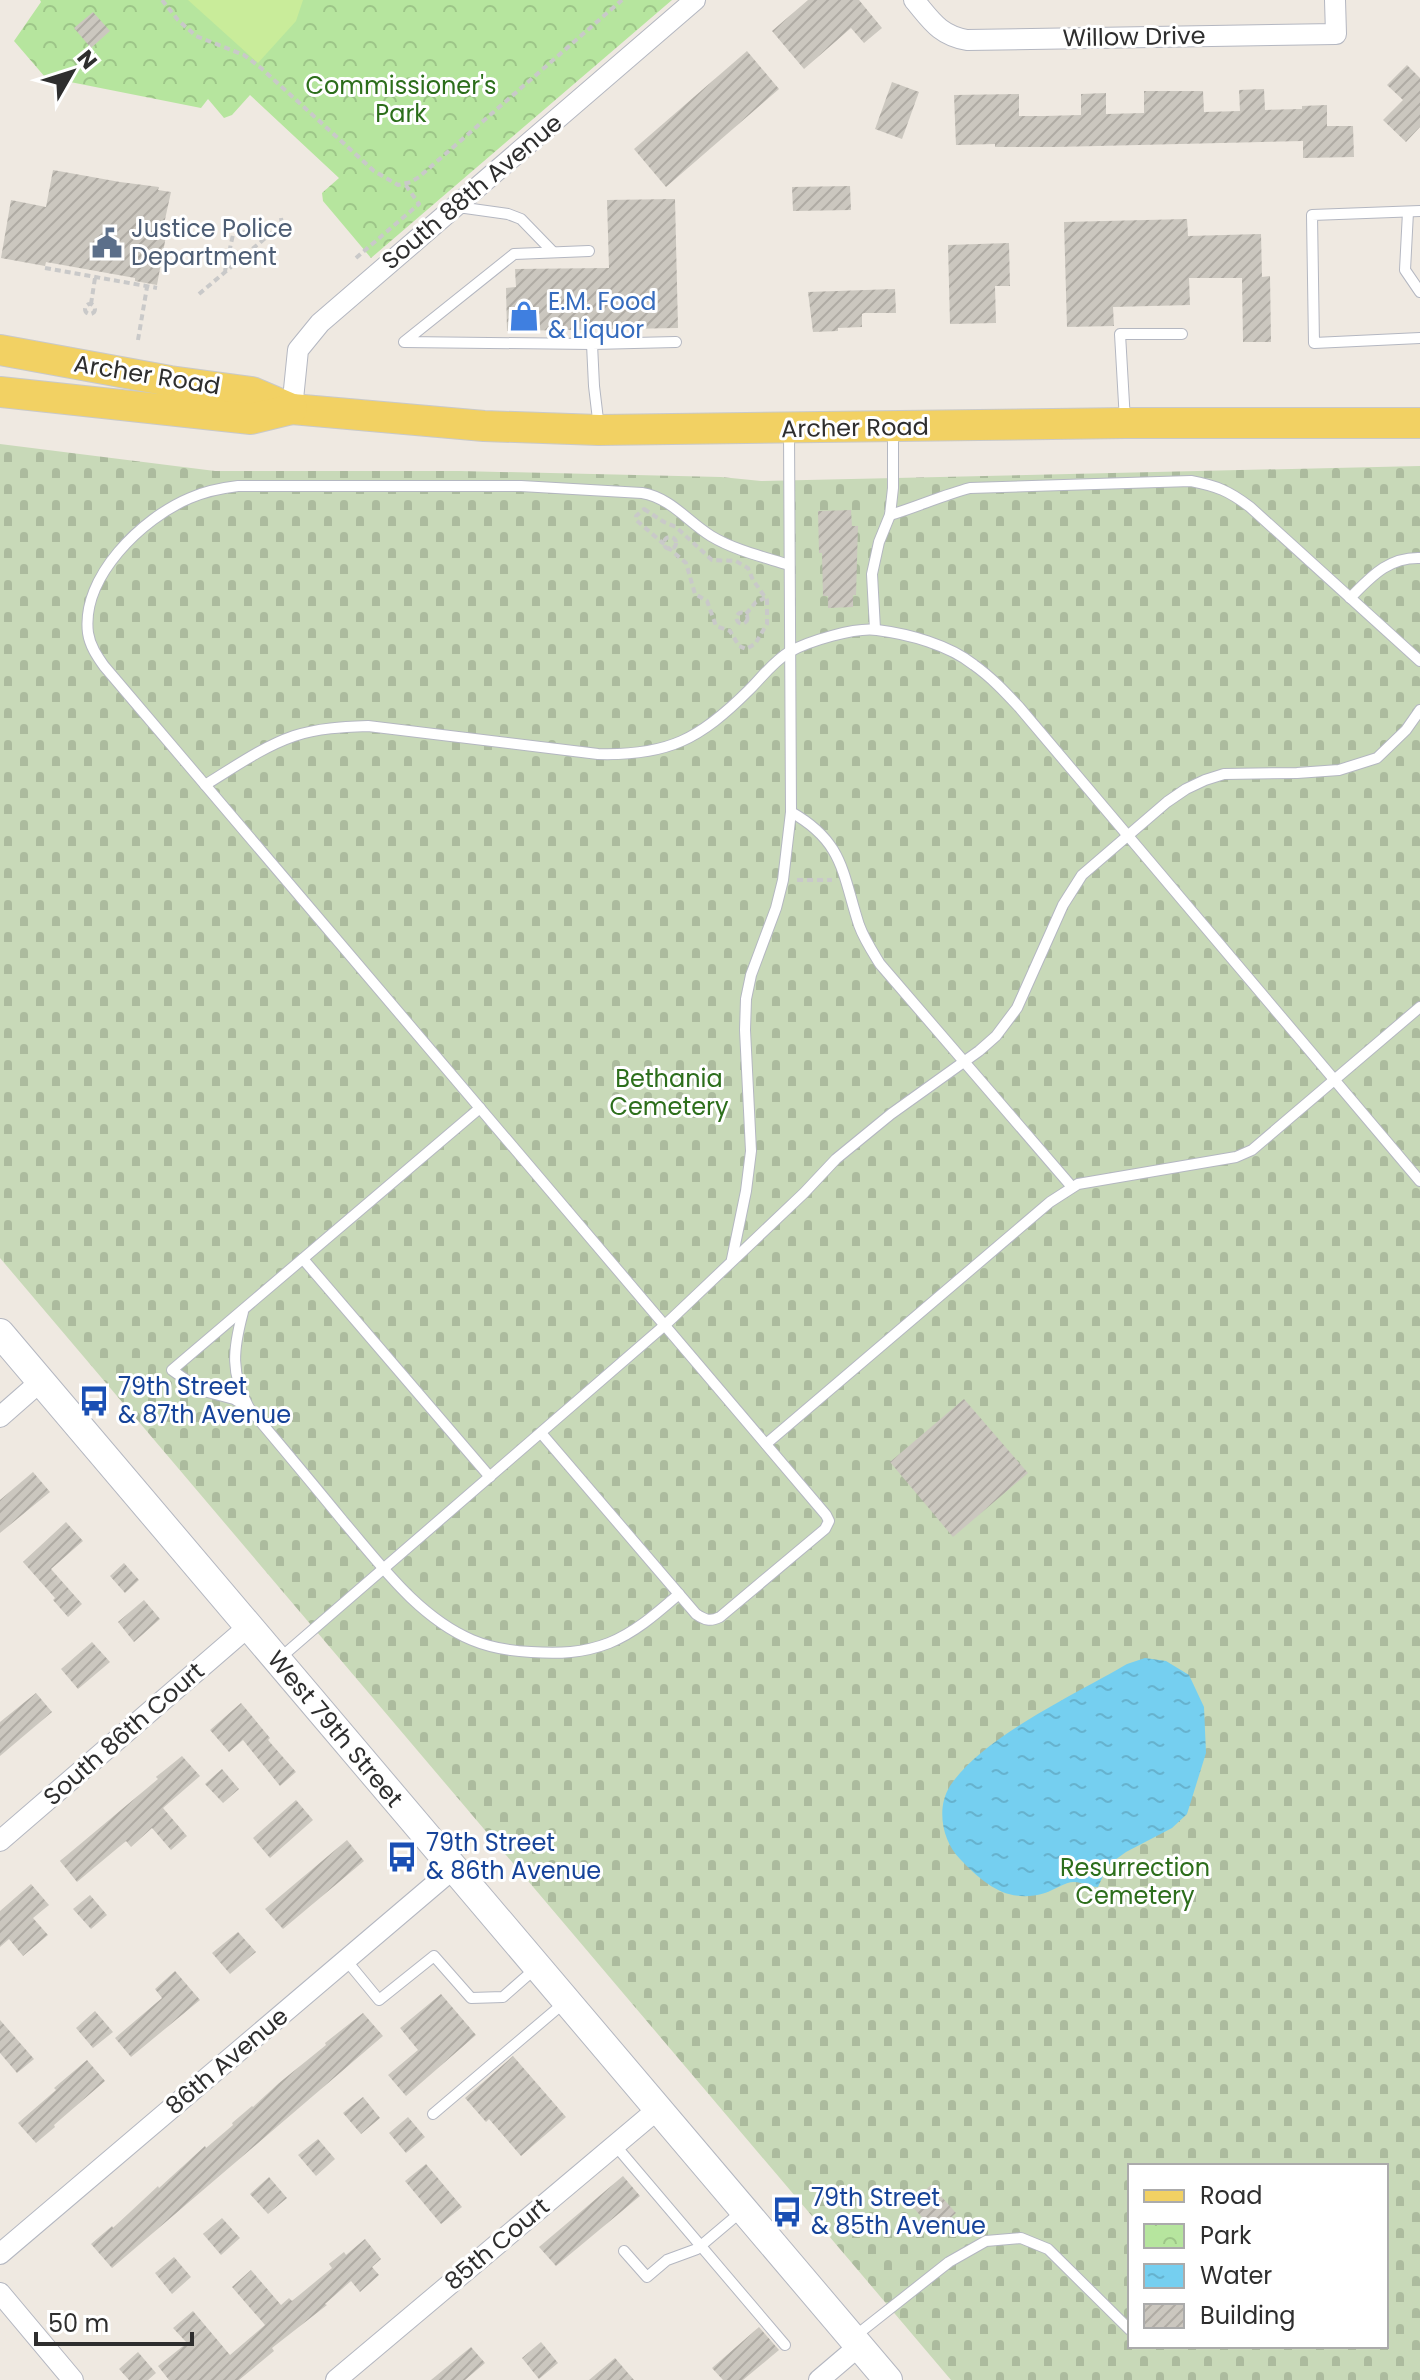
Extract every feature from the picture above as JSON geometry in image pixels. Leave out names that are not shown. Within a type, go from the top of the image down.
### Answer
[{"type":"main road","name":"Archer Road","points":[[3,351],[170,381],[252,392],[292,409],[484,426],[599,430],[1125,423],[1420,423]]},
{"type":"main road","name":"Archer Road","points":[[0,392],[251,419],[292,409]]},
{"type":"main road","name":"West 79th Street","points":[[0,1333],[888,2380]]},
{"type":"street","name":"South 88th Avenue","points":[[292,409],[298,350],[320,323],[695,0]]},
{"type":"street","name":"Willow Drive","points":[[914,0],[938,29],[952,37],[967,40],[1336,34],[1335,0]]},
{"type":"street","points":[[0,1417],[41,1381]]},
{"type":"street","name":"South 86th Court","points":[[0,1841],[249,1626]]},
{"type":"street","name":"86th Avenue","points":[[0,2254],[454,1868]]},
{"type":"street","name":"85th Court","points":[[336,2380],[658,2109]]},
{"type":"street","points":[[0,2293],[73,2380]]},
{"type":"street","points":[[819,2380],[856,2342]]},
{"type":"lane","points":[[456,207],[508,214],[521,219],[553,252]]},
{"type":"lane","points":[[1420,211],[1312,215],[1314,343],[1420,338]]},
{"type":"lane","points":[[1408,212],[1405,270],[1420,292]]},
{"type":"lane","points":[[589,251],[514,254],[404,342],[676,342]]},
{"type":"lane","points":[[1125,423],[1120,334],[1182,334]]},
{"type":"lane","points":[[592,344],[599,430]]},
{"type":"lane","points":[[875,629],[872,574],[879,542],[890,515],[893,427]]},
{"type":"lane","points":[[731,1261],[751,1151],[746,999],[783,880],[791,812],[789,429]]},
{"type":"lane","points":[[890,515],[970,488],[1191,481],[1212,485],[1230,492],[1420,661]]},
{"type":"lane","points":[[541,1433],[696,1614],[704,1619],[712,1621],[720,1617],[825,1529],[829,1521],[104,666],[93,650],[88,633],[88,612],[108,565],[144,527],[188,498],[214,489],[238,486],[521,486],[642,493],[669,503],[713,538],[789,565]]},
{"type":"lane","points":[[1350,598],[1390,562],[1420,558]]},
{"type":"lane","points":[[205,785],[262,751],[295,736],[331,728],[368,726],[598,754],[632,755],[668,747],[700,732],[726,713],[790,652],[843,634],[875,629],[911,637],[943,648],[972,663],[1019,707],[1420,1181]]},
{"type":"lane","points":[[277,1660],[665,1325],[864,1135],[996,1036],[1017,1008],[1063,905],[1082,875],[1127,835],[1186,789],[1224,774],[1339,770],[1377,758],[1391,747],[1420,710]]},
{"type":"lane","points":[[791,812],[810,823],[830,844],[847,880],[860,927],[880,964],[1072,1187]]},
{"type":"lane","points":[[766,1444],[1038,1212],[1072,1187],[1236,1157],[1252,1150],[1420,1007]]},
{"type":"lane","points":[[249,1408],[234,1399],[200,1390],[172,1370],[480,1108]]},
{"type":"lane","points":[[303,1259],[490,1477]]},
{"type":"lane","points":[[243,1310],[234,1357],[240,1391],[249,1408],[383,1569],[417,1604],[444,1624],[472,1640],[507,1650],[552,1654],[582,1652],[612,1642],[645,1623],[679,1594]]},
{"type":"lane","points":[[346,1960],[379,2000],[434,1956],[471,1998],[503,1997],[538,1967]]},
{"type":"lane","points":[[433,2114],[566,2001]]},
{"type":"lane","points":[[615,2145],[785,2345]]},
{"type":"lane","points":[[624,2251],[647,2277],[667,2260],[697,2249],[743,2209]]},
{"type":"lane","points":[[856,2342],[949,2262],[986,2241],[1021,2238],[1048,2249],[1128,2328]]},
{"type":"path","points":[[162,0],[196,36],[244,55],[374,171],[398,185],[419,177],[622,0]]},
{"type":"path","points":[[356,258],[419,204],[405,184]]},
{"type":"path","points":[[199,294],[268,237],[282,224],[281,218]]},
{"type":"path","points":[[224,273],[234,230],[268,237]]},
{"type":"path","points":[[45,268],[157,288]]},
{"type":"path","points":[[91,304],[95,278]]},
{"type":"path","points":[[138,340],[147,286]]},
{"type":"path","points":[[641,510],[648,510],[676,527],[712,560],[743,564],[748,568],[766,597],[768,621],[755,644],[746,649],[739,646],[730,631],[716,626],[707,601],[695,594],[686,563],[665,547],[656,535],[636,520],[641,510]]},
{"type":"path","points":[[665,547],[674,548],[675,540],[683,534]]},
{"type":"path","points":[[730,631],[738,622],[739,613],[746,614],[756,602],[766,597]]},
{"type":"path","points":[[783,880],[847,880]]},
{"type":"green space","name":"Commissioner's Park","points":[[40,0],[672,0],[371,258],[323,201],[322,193],[339,178],[250,95],[232,115],[224,118],[208,99],[201,108],[45,77],[14,41]]},
{"type":"green space","points":[[188,0],[303,0],[296,21],[258,63]]},
{"type":"green space","name":"Bethania Cemetery","points":[[0,444],[215,471],[460,471],[721,477],[761,481],[1420,466],[1420,2380],[951,2380],[0,1258]]},
{"type":"water","points":[[1145,1658],[1166,1661],[1189,1675],[1204,1707],[1206,1753],[1187,1814],[1172,1828],[1108,1865],[1098,1887],[1071,1882],[1045,1893],[1020,1896],[988,1884],[960,1859],[945,1834],[943,1804],[950,1786],[984,1750],[1031,1718],[1127,1664]]},
{"type":"building","points":[[808,0],[859,0],[882,28],[864,43],[851,28],[804,69],[772,31]]},
{"type":"building","points":[[93,12],[110,31],[91,48],[74,28]]},
{"type":"building","points":[[747,51],[779,89],[666,187],[634,149]]},
{"type":"building","points":[[1407,65],[1420,78],[1420,127],[1406,142],[1383,120],[1403,100],[1387,85]]},
{"type":"building","points":[[892,82],[919,92],[902,139],[875,129]]},
{"type":"building","points":[[1264,89],[1265,110],[1327,105],[1327,126],[1353,126],[1354,157],[1303,158],[1303,141],[1057,147],[956,145],[954,95],[1019,94],[1019,116],[1045,116],[1081,115],[1081,94],[1106,93],[1106,114],[1144,113],[1144,91],[1203,91],[1204,112],[1240,111],[1239,90]]},
{"type":"building","name":"Justice Police Department","points":[[53,170],[159,187],[158,190],[171,192],[157,285],[46,262],[45,266],[1,258],[11,200],[46,207]]},
{"type":"building","points":[[850,186],[851,210],[793,211],[792,187]]},
{"type":"building","points":[[675,199],[678,328],[507,331],[506,288],[516,287],[515,269],[609,268],[607,200]]},
{"type":"building","points":[[1187,219],[1188,236],[1261,234],[1262,277],[1270,276],[1271,342],[1243,342],[1242,278],[1189,278],[1190,305],[1113,307],[1114,326],[1067,327],[1064,222]]},
{"type":"building","points":[[1009,243],[1010,286],[995,286],[996,323],[950,324],[948,245]]},
{"type":"building","points":[[895,289],[896,313],[864,313],[862,327],[813,332],[808,292]]},
{"type":"building","points":[[851,510],[852,526],[858,526],[856,595],[853,595],[853,607],[828,608],[828,596],[823,596],[818,511]]},
{"type":"building","points":[[964,1399],[1028,1473],[953,1537],[890,1462]]},
{"type":"building","points":[[33,1472],[50,1492],[0,1533],[0,1500]]},
{"type":"building","points":[[66,1522],[83,1541],[51,1569],[82,1604],[68,1617],[23,1562]]},
{"type":"building","points":[[124,1563],[139,1580],[125,1593],[110,1576]]},
{"type":"building","points":[[144,1600],[160,1619],[134,1642],[118,1622]]},
{"type":"building","points":[[92,1642],[110,1662],[78,1689],[61,1669]]},
{"type":"building","points":[[36,1693],[52,1712],[0,1756],[0,1722]]},
{"type":"building","points":[[241,1703],[296,1772],[280,1786],[243,1740],[229,1752],[210,1730]]},
{"type":"building","points":[[182,1756],[200,1776],[163,1808],[187,1836],[171,1850],[152,1828],[131,1847],[126,1841],[77,1882],[60,1861]]},
{"type":"building","points":[[222,1769],[239,1789],[223,1803],[205,1784]]},
{"type":"building","points":[[296,1800],[313,1820],[270,1858],[253,1838]]},
{"type":"building","points":[[347,1840],[364,1861],[283,1929],[265,1909]]},
{"type":"building","points":[[31,1884],[49,1905],[33,1918],[48,1935],[23,1956],[9,1939],[0,1947],[0,1911]]},
{"type":"building","points":[[90,1895],[107,1915],[91,1929],[73,1909]]},
{"type":"building","points":[[238,1932],[256,1952],[230,1974],[212,1953]]},
{"type":"building","points":[[175,1971],[200,2000],[131,2057],[115,2038],[162,1998],[155,1989]]},
{"type":"building","points":[[441,1994],[476,2035],[406,2096],[388,2075],[418,2050],[400,2028]]},
{"type":"building","points":[[95,2011],[113,2032],[93,2048],[76,2028]]},
{"type":"building","points":[[363,2013],[383,2036],[112,2268],[91,2244]]},
{"type":"building","points":[[0,2020],[34,2059],[17,2073],[0,2053]]},
{"type":"building","points":[[513,2056],[566,2117],[521,2156],[489,2119],[486,2122],[465,2098]]},
{"type":"building","points":[[87,2060],[105,2081],[36,2143],[18,2123]]},
{"type":"building","points":[[363,2097],[380,2118],[361,2134],[343,2113]]},
{"type":"building","points":[[408,2117],[425,2137],[406,2153],[389,2133]]},
{"type":"building","points":[[318,2139],[335,2159],[316,2176],[298,2155]]},
{"type":"building","points":[[426,2164],[462,2207],[441,2224],[405,2181]]},
{"type":"building","points":[[623,2176],[640,2196],[556,2266],[539,2247]]},
{"type":"building","points":[[269,2177],[287,2198],[268,2214],[250,2194]]},
{"type":"building","points":[[931,2185],[956,2213],[935,2232],[910,2204]]},
{"type":"building","points":[[222,2218],[240,2238],[221,2255],[203,2234]]},
{"type":"building","points":[[365,2239],[381,2259],[372,2267],[379,2275],[360,2292],[351,2281],[239,2380],[169,2380],[158,2366],[187,2343],[173,2328],[193,2311],[230,2355],[265,2325],[232,2287],[251,2270],[281,2305],[289,2298],[292,2301],[332,2268],[329,2264]]},
{"type":"building","points":[[174,2257],[191,2277],[172,2294],[155,2273]]},
{"type":"building","points":[[759,2327],[779,2350],[743,2380],[723,2380],[712,2368]]},
{"type":"building","points":[[541,2342],[558,2363],[539,2379],[522,2358]]},
{"type":"building","points":[[471,2347],[485,2363],[465,2380],[431,2380]]},
{"type":"building","points":[[138,2352],[156,2373],[148,2380],[129,2380],[119,2369]]},
{"type":"building","points":[[615,2358],[634,2380],[589,2380]]},
{"type":"place","name":"Justice Police Department","points":[[107,243]]},
{"type":"place","name":"E.M. Food & Liquor","points":[[524,316]]},
{"type":"place","name":"79th Street & 87th Avenue","points":[[94,1401]]},
{"type":"place","name":"79th Street & 86th Avenue","points":[[402,1857]]},
{"type":"place","name":"79th Street & 85th Avenue","points":[[787,2212]]},
{"type":"park label","name":"Resurrection Cemetery","points":[[1135,1882]]}]
